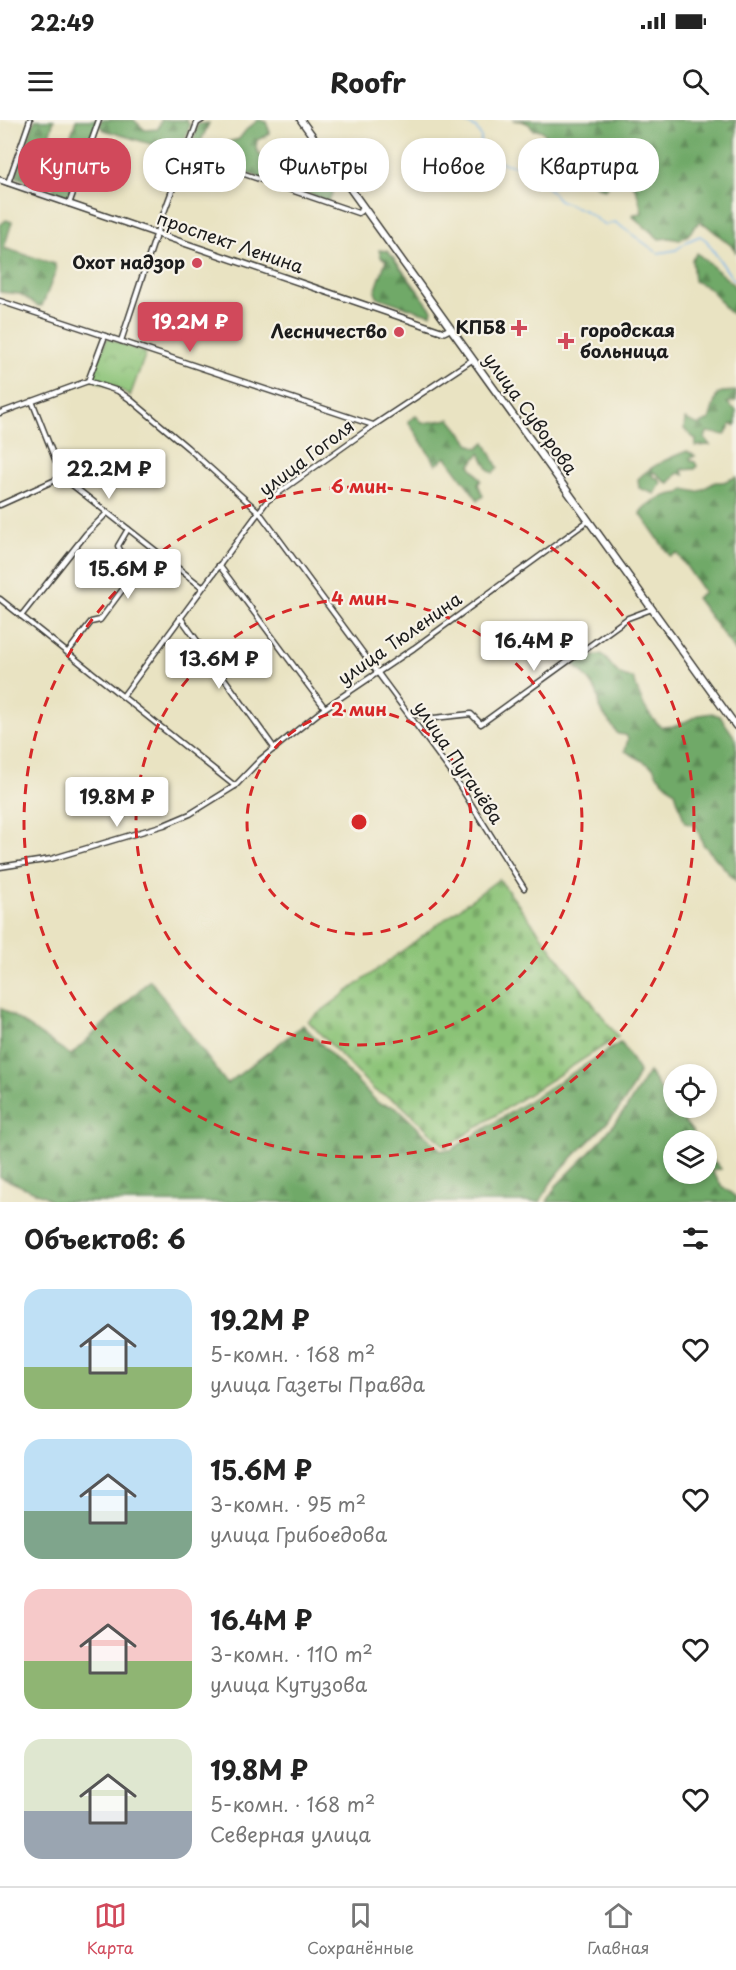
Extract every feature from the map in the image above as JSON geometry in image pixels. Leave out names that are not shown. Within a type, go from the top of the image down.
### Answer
[{"type":"main road","name":"улица Суворова","points":[[301,120],[736,726]]},
{"type":"main road","name":"проспект Ленина","points":[[0,180],[444,332],[450,329]]},
{"type":"street","points":[[8,183],[30,120]]},
{"type":"street","points":[[69,204],[99,120]]},
{"type":"street","points":[[191,138],[196,121],[202,120]]},
{"type":"street","points":[[246,175],[358,213],[364,209]]},
{"type":"street","points":[[121,341],[172,192]]},
{"type":"street","points":[[0,301],[374,425]]},
{"type":"street","points":[[0,413],[88,381],[105,336]]},
{"type":"street","name":"улица Гоголя","points":[[123,696],[267,501],[374,425],[472,360]]},
{"type":"street","name":"улица Пугачёва","points":[[88,381],[118,392],[130,400],[259,512],[451,772],[524,888]]},
{"type":"street","points":[[32,401],[62,477],[202,587]]},
{"type":"street","points":[[0,505],[62,477]]},
{"type":"street","points":[[21,616],[86,534],[107,513]]},
{"type":"street","name":"улица Тюленина","points":[[0,867],[51,859],[164,825],[190,814],[235,786],[261,759],[325,708],[378,673],[588,521]]},
{"type":"street","points":[[68,652],[91,622],[100,620],[137,570],[125,560],[118,546],[128,529]]},
{"type":"street","points":[[219,565],[325,708]]},
{"type":"street","points":[[0,599],[235,786]]},
{"type":"street","points":[[409,713],[434,718],[471,714],[481,724],[628,618],[653,609]]},
{"type":"street","points":[[180,617],[275,749]]},
{"type":"green space","points":[[35,120],[54,120],[48,138],[29,138]]},
{"type":"green space","points":[[76,120],[98,120],[92,138],[70,138]]},
{"type":"green space","points":[[101,120],[134,120],[145,130],[158,129],[161,120],[186,120],[190,125],[186,138],[143,138],[143,142],[104,130],[100,126]]},
{"type":"green space","points":[[258,120],[266,122],[270,132],[257,140],[258,177],[246,173],[246,138],[240,138]]},
{"type":"green space","points":[[512,120],[736,120],[736,253],[734,248],[699,222],[688,235],[680,240],[659,239],[632,216],[642,213],[636,192],[659,192],[659,138],[543,138],[546,135],[541,130],[533,130],[529,124]]},
{"type":"green space","points":[[209,123],[202,138],[194,138],[198,124]]},
{"type":"green space","points":[[56,192],[73,192],[71,197]]},
{"type":"green space","points":[[304,192],[332,192],[328,201]]},
{"type":"green space","points":[[6,220],[12,222],[4,248],[55,264],[56,271],[42,306],[38,306],[20,294],[0,292],[0,225]]},
{"type":"green space","points":[[379,250],[388,251],[432,310],[431,314],[377,297],[375,292],[386,260],[381,257]]},
{"type":"green space","points":[[697,253],[733,284],[736,291],[736,321],[733,314],[712,291],[694,281],[692,259]]},
{"type":"green space","points":[[107,338],[146,353],[130,396],[121,390],[91,379]]},
{"type":"green space","points":[[736,391],[736,401],[727,403],[736,410],[736,426],[731,424],[725,435],[707,432],[705,439],[710,445],[695,446],[696,440],[684,429],[685,419],[699,425],[709,420],[717,394]]},
{"type":"green space","points":[[416,416],[423,423],[450,419],[471,445],[478,448],[485,442],[498,468],[493,473],[488,469],[480,453],[470,465],[481,480],[478,484],[483,496],[478,500],[446,457],[436,465],[408,421]]},
{"type":"green space","points":[[687,451],[695,456],[690,458],[697,466],[695,469],[681,470],[684,475],[678,473],[669,483],[652,472],[653,477],[658,478],[661,483],[655,494],[639,488],[638,479],[649,470]]},
{"type":"green space","points":[[736,477],[736,652],[696,598],[704,592],[677,553],[670,556],[640,513],[652,502],[680,493],[684,489],[698,492],[715,482],[723,482]]},
{"type":"green space","points":[[602,654],[619,674],[633,678],[647,711],[661,727],[676,726],[699,715],[712,713],[720,716],[736,739],[736,881],[703,844],[696,826],[685,823],[675,792],[658,776],[653,767],[625,751],[628,739],[626,735],[618,734],[599,708],[598,696],[592,684],[573,664],[580,659]]},
{"type":"green space","points":[[499,879],[618,1037],[446,1147],[397,1101],[375,1091],[308,1021]]},
{"type":"green space","points":[[150,980],[227,1084],[303,1025],[378,1103],[396,1107],[441,1150],[451,1150],[621,1042],[639,1071],[631,1091],[620,1108],[563,1168],[550,1184],[540,1202],[52,1202],[44,1196],[0,1177],[1,1008],[71,1055]]},
{"type":"green space","points":[[649,1072],[663,1094],[663,1118],[681,1118],[691,1130],[663,1130],[663,1184],[717,1184],[717,1179],[736,1197],[736,1202],[547,1202],[556,1186],[598,1144],[625,1110]]},
{"type":"waterway","points":[[461,120],[476,128],[481,137],[481,147],[486,155],[496,161],[533,171],[559,200],[585,211],[605,225],[615,222],[658,253],[676,250],[700,236],[706,240],[732,278],[736,280]]},
{"type":"place","name":"Охот надзор","points":[[197,263]]},
{"type":"place","name":"КПБ8","points":[[519,328]]},
{"type":"place","name":"Лесничество","points":[[399,332]]},
{"type":"place","name":"городская больница","points":[[566,341]]}]
